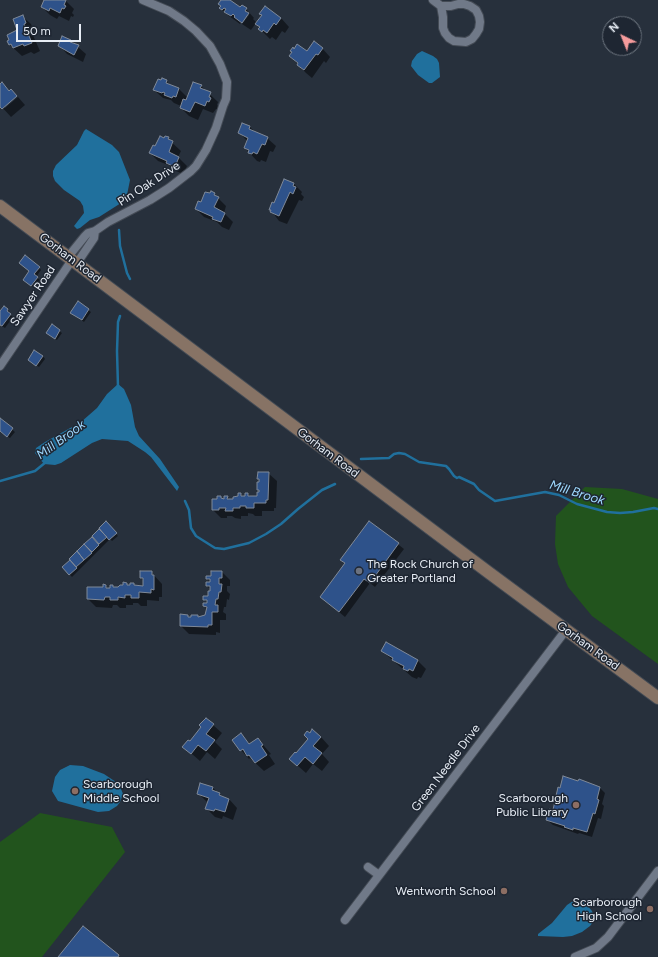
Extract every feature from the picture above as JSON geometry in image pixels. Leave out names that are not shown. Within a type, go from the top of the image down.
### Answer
[{"type":"main road","name":"Gorham Road","points":[[0,206],[658,698]]},
{"type":"street","name":"Pin Oak Drive","points":[[95,231],[108,222],[150,200],[169,188],[196,166],[206,150],[216,128],[226,99],[226,82],[224,73],[216,55],[203,38],[176,15],[143,0]]},
{"type":"street","points":[[433,0],[441,6],[464,4],[476,10],[480,22],[479,29],[472,39],[466,42],[454,41],[449,38],[442,28],[441,6]]},
{"type":"street","name":"Sawyer Road","points":[[0,366],[72,260],[92,241],[95,231]]},
{"type":"street","name":"Green Needle Drive","points":[[345,920],[566,630]]},
{"type":"street","points":[[368,867],[379,875]]},
{"type":"street","points":[[575,957],[596,948],[608,937],[658,871]]},
{"type":"green space","points":[[585,487],[622,489],[658,499],[658,664],[592,616],[568,587],[558,564],[555,544],[556,516]]},
{"type":"green space","points":[[40,813],[112,827],[125,852],[42,957],[0,957],[0,842]]},
{"type":"water","points":[[422,51],[433,56],[439,63],[440,77],[432,83],[429,83],[418,75],[411,66],[412,61],[417,54]]},
{"type":"water","points":[[86,129],[112,145],[119,152],[130,180],[127,195],[121,203],[77,229],[74,226],[84,213],[83,206],[80,201],[64,190],[55,181],[53,171],[56,165],[77,145]]},
{"type":"water","points":[[118,384],[124,389],[131,405],[135,427],[139,436],[160,459],[179,487],[177,491],[151,457],[128,441],[102,439],[92,443],[61,463],[55,465],[44,464],[35,453],[36,448],[81,422],[97,408],[107,394]]},
{"type":"water","points":[[70,765],[83,766],[104,774],[119,784],[123,794],[117,806],[109,811],[98,812],[58,801],[52,791],[55,777],[60,770]]},
{"type":"water","points":[[573,901],[585,903],[592,911],[594,918],[590,926],[582,932],[572,936],[538,936],[538,934],[552,923],[567,905]]},
{"type":"building","points":[[44,0],[66,0],[64,5],[66,6],[64,9],[62,8],[60,13],[50,8],[49,11],[41,7]]},
{"type":"building","points":[[221,0],[230,0],[240,7],[242,5],[247,8],[245,11],[249,13],[242,23],[234,17],[235,16],[233,14],[231,16],[224,12],[226,9],[224,8],[222,10],[219,8],[221,6],[218,4]]},
{"type":"building","points":[[265,6],[281,18],[276,25],[274,23],[267,33],[258,29],[260,27],[255,24],[262,15],[259,14]]},
{"type":"building","points":[[23,15],[26,23],[24,24],[32,43],[24,46],[23,44],[13,48],[7,41],[9,40],[7,35],[17,30],[13,19]]},
{"type":"building","points":[[62,36],[71,40],[70,42],[79,45],[74,55],[58,46]]},
{"type":"building","points":[[314,41],[323,48],[318,55],[316,54],[304,70],[289,56],[292,52],[290,51],[293,47],[294,49],[297,44],[307,51]]},
{"type":"building","points":[[162,78],[167,80],[166,83],[179,88],[176,97],[173,96],[172,98],[164,95],[165,93],[163,92],[153,90],[158,79],[161,80]]},
{"type":"building","points":[[2,82],[9,91],[11,89],[17,96],[2,109],[0,107],[0,84]]},
{"type":"building","points":[[193,82],[202,85],[200,88],[211,92],[209,97],[211,98],[209,102],[207,101],[205,106],[195,102],[190,112],[180,108],[183,99],[186,100]]},
{"type":"building","points":[[242,123],[250,126],[249,129],[268,137],[265,145],[262,144],[257,154],[253,152],[252,154],[248,153],[249,150],[244,148],[248,138],[238,133]]},
{"type":"building","points":[[160,136],[164,138],[165,136],[169,137],[168,139],[173,141],[169,152],[179,157],[175,167],[166,163],[167,161],[149,153],[153,145],[155,146]]},
{"type":"building","points":[[284,179],[294,183],[293,186],[296,187],[293,194],[290,192],[279,216],[270,212],[271,210],[269,210],[272,202],[274,203]]},
{"type":"building","points":[[211,191],[215,193],[214,195],[219,197],[214,207],[225,213],[221,222],[212,219],[213,217],[195,209],[198,201],[201,202],[205,192],[210,193]]},
{"type":"building","points":[[25,255],[40,267],[34,274],[38,277],[31,286],[23,280],[29,271],[19,263]]},
{"type":"building","points":[[78,301],[89,309],[82,320],[70,313]]},
{"type":"building","points":[[4,306],[11,314],[2,326],[0,325],[0,311]]},
{"type":"building","points":[[52,324],[60,330],[55,339],[46,333]]},
{"type":"building","points":[[34,350],[43,356],[36,366],[28,360]]},
{"type":"building","points":[[0,418],[13,428],[7,437],[0,431]]},
{"type":"building","points":[[258,472],[269,472],[268,500],[266,500],[266,503],[254,503],[254,508],[240,506],[240,508],[233,508],[233,511],[225,511],[226,508],[212,510],[212,499],[217,499],[217,496],[221,496],[221,498],[224,499],[224,496],[228,496],[227,499],[233,499],[233,497],[238,496],[238,493],[241,493],[241,496],[245,496],[245,493],[248,493],[248,496],[257,496],[257,492],[259,492],[259,490],[257,490],[257,482],[259,482],[259,479],[257,479]]},
{"type":"building","points":[[106,521],[117,533],[109,540],[99,528]]},
{"type":"building","name":"The Rock Church of Greater Portland","points":[[369,521],[399,543],[370,583],[364,579],[339,612],[320,597],[345,563],[340,560]]},
{"type":"building","points":[[99,529],[107,537],[99,544],[92,536]]},
{"type":"building","points":[[92,537],[99,545],[92,552],[84,544]]},
{"type":"building","points":[[84,544],[92,553],[84,560],[77,551]]},
{"type":"building","points":[[77,551],[84,560],[76,567],[69,559]]},
{"type":"building","points":[[70,560],[77,568],[69,575],[62,567]]},
{"type":"building","points":[[140,571],[152,571],[152,575],[154,575],[154,590],[151,589],[151,593],[139,592],[139,598],[131,598],[131,595],[125,595],[125,598],[118,597],[118,600],[110,600],[110,597],[105,597],[104,600],[87,599],[87,587],[103,587],[103,584],[106,585],[106,588],[110,588],[110,585],[113,585],[113,587],[118,587],[123,585],[123,582],[127,583],[127,585],[134,583],[134,585],[143,586],[143,578],[140,578]]},
{"type":"building","points":[[211,571],[222,571],[222,578],[219,578],[219,584],[222,584],[221,592],[219,592],[215,605],[218,605],[218,612],[212,612],[212,625],[208,625],[208,627],[180,626],[180,614],[188,615],[188,617],[191,617],[191,615],[198,615],[198,617],[205,615],[207,607],[203,606],[203,603],[207,603],[207,600],[203,600],[203,596],[208,596],[208,591],[210,591],[210,586],[206,586],[206,582],[210,582],[210,579],[206,579],[206,576],[211,576]]},
{"type":"building","points":[[386,642],[418,660],[413,671],[403,669],[404,666],[392,660],[393,658],[381,651]]},
{"type":"building","points":[[206,718],[214,724],[206,734],[215,740],[206,751],[198,745],[191,754],[182,747],[188,740],[190,741],[201,727],[199,725]]},
{"type":"building","points":[[312,729],[321,737],[313,746],[322,753],[313,764],[305,757],[297,766],[289,759],[308,739],[304,735],[307,731],[310,733]]},
{"type":"building","points":[[241,733],[249,744],[258,738],[267,755],[255,763],[249,755],[247,756],[243,749],[240,751],[232,740]]},
{"type":"building","name":"Scarborough Public Library","points":[[563,776],[578,781],[579,779],[600,787],[597,799],[599,800],[595,814],[593,813],[587,832],[573,828],[573,830],[546,820],[549,809],[553,810],[558,787],[560,788]]},
{"type":"building","points":[[200,783],[213,787],[212,790],[229,799],[225,812],[215,809],[214,811],[205,809],[209,798],[197,794]]},
{"type":"building","points":[[83,926],[119,955],[118,957],[58,957]]},
{"type":"waterway","points":[[119,230],[120,246],[130,279]]},
{"type":"waterway","points":[[118,387],[117,351],[118,322],[120,316]]},
{"type":"waterway","name":"Mill Brook","points":[[361,459],[389,458],[394,454],[399,453],[405,454],[419,462],[446,466],[454,476],[474,484],[479,490],[495,501],[545,492],[559,495],[577,504],[607,512],[620,513],[654,508],[658,509]]},
{"type":"waterway","name":"Mill Brook","points":[[0,481],[35,471],[46,462]]},
{"type":"waterway","name":"Mill Brook","points":[[185,501],[189,510],[191,528],[196,536],[215,548],[224,549],[249,543],[266,534],[281,524],[322,490],[335,484]]},
{"type":"place","name":"The Rock Church of Greater Portland","points":[[359,571]]},
{"type":"place","name":"Scarborough Middle School","points":[[75,791]]},
{"type":"place","name":"Scarborough Public Library","points":[[576,805]]},
{"type":"place","name":"Wentworth School","points":[[504,891]]},
{"type":"place","name":"Scarborough High School","points":[[650,909]]}]
